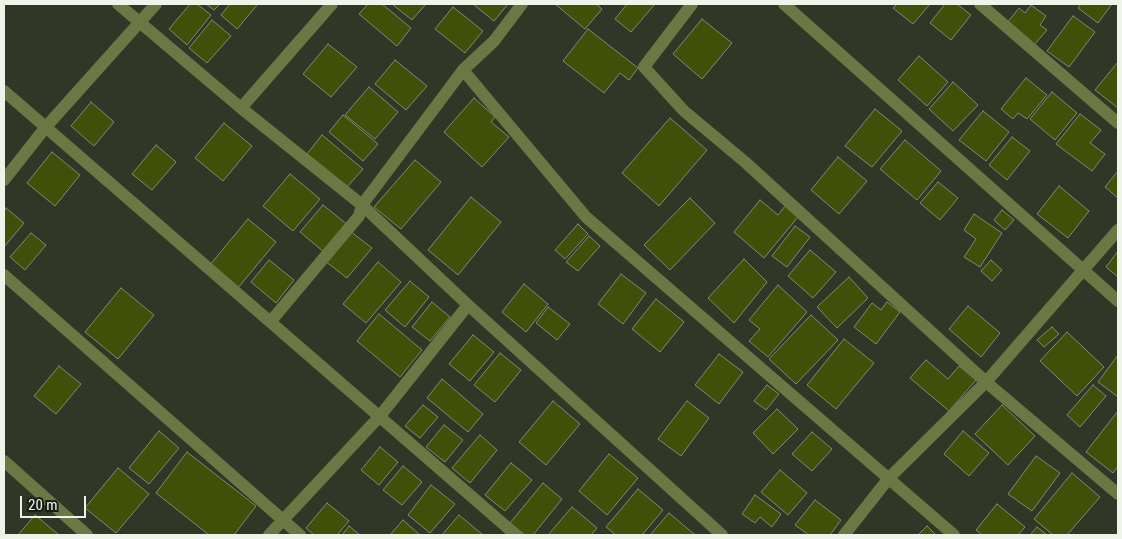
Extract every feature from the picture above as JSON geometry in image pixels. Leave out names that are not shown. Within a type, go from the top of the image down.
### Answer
[{"type":"street","points":[[118,4],[241,108],[362,205],[468,305],[722,535]]},
{"type":"street","points":[[4,180],[45,128],[156,4]]},
{"type":"street","points":[[241,108],[332,4]]},
{"type":"street","points":[[271,321],[359,216],[362,205],[463,70],[494,41],[522,4]]},
{"type":"street","points":[[692,4],[644,67],[684,111],[745,162],[986,382],[1118,494]]},
{"type":"street","points":[[784,4],[1118,301]]},
{"type":"street","points":[[980,4],[1118,123]]},
{"type":"street","points":[[463,70],[586,217],[954,535]]},
{"type":"street","points":[[4,91],[516,535]]},
{"type":"street","points":[[844,535],[889,478],[986,382],[1118,230]]},
{"type":"street","points":[[4,275],[300,535]]},
{"type":"street","points":[[269,535],[380,416],[468,305]]},
{"type":"street","points":[[4,461],[87,535]]},
{"type":"building","points":[[190,4],[197,4],[211,15],[187,45],[169,29]]},
{"type":"building","points":[[206,4],[220,4],[214,10]]},
{"type":"building","points":[[230,4],[258,4],[237,29],[221,15]]},
{"type":"building","points":[[368,4],[382,4],[411,28],[397,46],[359,14]]},
{"type":"building","points":[[392,4],[426,4],[412,20]]},
{"type":"building","points":[[473,4],[508,4],[494,21]]},
{"type":"building","points":[[555,4],[596,4],[602,9],[585,29]]},
{"type":"building","points":[[627,4],[655,4],[631,32],[615,19]]},
{"type":"building","points":[[897,4],[930,4],[913,24],[893,8]]},
{"type":"building","points":[[945,4],[957,4],[971,15],[951,40],[930,23]]},
{"type":"building","points":[[1081,4],[1112,4],[1098,23],[1078,8]]},
{"type":"building","points":[[1031,5],[1046,16],[1040,25],[1047,30],[1034,45],[1007,23],[1019,8],[1025,13]]},
{"type":"building","points":[[453,7],[483,31],[465,53],[435,29]]},
{"type":"building","points":[[1073,16],[1095,32],[1069,67],[1047,51]]},
{"type":"building","points":[[702,19],[732,43],[702,79],[673,54]]},
{"type":"building","points":[[212,20],[231,36],[207,63],[189,48]]},
{"type":"building","points":[[588,29],[638,68],[629,80],[620,73],[604,93],[563,61]]},
{"type":"building","points":[[328,44],[357,67],[331,97],[303,74]]},
{"type":"building","points":[[919,56],[948,82],[927,106],[898,80]]},
{"type":"building","points":[[395,60],[427,86],[406,110],[375,84]]},
{"type":"building","points":[[1118,62],[1118,108],[1095,90]]},
{"type":"building","points":[[1026,78],[1047,95],[1027,119],[1018,113],[1013,119],[1001,109]]},
{"type":"building","points":[[953,82],[978,105],[953,131],[929,109]]},
{"type":"building","points":[[369,87],[398,112],[375,139],[345,115]]},
{"type":"building","points":[[1052,92],[1077,113],[1055,140],[1030,119]]},
{"type":"building","points":[[474,98],[495,117],[491,122],[509,137],[482,167],[444,132]]},
{"type":"building","points":[[91,102],[114,122],[94,146],[71,126]]},
{"type":"building","points":[[875,109],[902,131],[872,167],[845,146]]},
{"type":"building","points":[[983,111],[1009,132],[986,161],[959,140]]},
{"type":"building","points":[[1080,114],[1101,130],[1090,143],[1105,154],[1092,171],[1056,144]]},
{"type":"building","points":[[343,115],[378,144],[363,161],[329,132]]},
{"type":"building","points":[[670,118],[707,150],[659,206],[622,173]]},
{"type":"building","points":[[224,123],[252,146],[223,181],[195,158]]},
{"type":"building","points":[[322,135],[363,169],[347,187],[307,154]]},
{"type":"building","points":[[1012,137],[1030,151],[1007,180],[989,165]]},
{"type":"building","points":[[905,140],[941,171],[917,200],[880,169]]},
{"type":"building","points":[[156,145],[176,162],[152,190],[132,174]]},
{"type":"building","points":[[52,152],[80,175],[55,206],[27,183]]},
{"type":"building","points":[[838,157],[867,181],[839,214],[811,190]]},
{"type":"building","points":[[415,160],[441,182],[401,229],[374,207]]},
{"type":"building","points":[[1118,171],[1118,198],[1105,187]]},
{"type":"building","points":[[290,174],[320,199],[293,231],[263,206]]},
{"type":"building","points":[[938,182],[958,198],[940,220],[920,203]]},
{"type":"building","points":[[1059,186],[1089,211],[1068,238],[1037,214]]},
{"type":"building","points":[[471,197],[501,222],[458,275],[428,250]]},
{"type":"building","points":[[690,198],[715,223],[670,270],[644,245]]},
{"type":"building","points":[[760,200],[778,215],[785,206],[798,217],[764,258],[734,232]]},
{"type":"building","points":[[323,205],[348,225],[325,253],[300,232]]},
{"type":"building","points":[[6,208],[24,223],[4,247],[4,211]]},
{"type":"building","points":[[1002,210],[1014,220],[1005,230],[994,220]]},
{"type":"building","points":[[974,214],[1002,233],[980,267],[964,257],[976,239],[964,230]]},
{"type":"building","points":[[248,219],[276,242],[237,289],[209,266]]},
{"type":"building","points":[[578,224],[588,234],[565,259],[555,250]]},
{"type":"building","points":[[795,226],[810,237],[787,267],[772,256]]},
{"type":"building","points":[[350,231],[372,248],[347,278],[325,261]]},
{"type":"building","points":[[31,233],[46,245],[25,270],[10,257]]},
{"type":"building","points":[[589,236],[600,246],[578,271],[566,262]]},
{"type":"building","points":[[810,250],[836,272],[813,298],[788,276]]},
{"type":"building","points":[[1118,251],[1118,277],[1106,267]]},
{"type":"building","points":[[744,259],[767,282],[734,323],[708,298]]},
{"type":"building","points":[[269,260],[294,280],[276,303],[251,282]]},
{"type":"building","points":[[991,260],[1002,270],[992,281],[981,271]]},
{"type":"building","points":[[378,262],[401,282],[366,323],[343,304]]},
{"type":"building","points":[[621,274],[646,293],[623,324],[598,304]]},
{"type":"building","points":[[849,277],[868,298],[837,328],[817,307]]},
{"type":"building","points":[[410,281],[429,297],[405,327],[385,310]]},
{"type":"building","points":[[524,284],[548,304],[526,332],[502,312]]},
{"type":"building","points":[[778,285],[807,312],[768,357],[749,341],[760,329],[749,320]]},
{"type":"building","points":[[121,288],[154,315],[118,359],[85,332]]},
{"type":"building","points":[[656,299],[684,322],[660,352],[632,329]]},
{"type":"building","points":[[432,302],[450,317],[430,341],[412,327]]},
{"type":"building","points":[[887,302],[900,312],[876,344],[854,327],[872,303],[881,310]]},
{"type":"building","points":[[968,306],[1000,333],[981,357],[949,329]]},
{"type":"building","points":[[548,307],[570,324],[557,340],[536,323]]},
{"type":"building","points":[[379,314],[422,350],[400,377],[357,341]]},
{"type":"building","points":[[811,315],[838,340],[796,384],[769,359]]},
{"type":"building","points":[[1052,327],[1059,334],[1044,347],[1037,340]]},
{"type":"building","points":[[1067,332],[1104,367],[1077,396],[1040,361]]},
{"type":"building","points":[[473,335],[494,352],[470,381],[449,364]]},
{"type":"building","points":[[844,339],[874,363],[836,409],[807,385]]},
{"type":"building","points":[[500,353],[521,370],[495,402],[474,385]]},
{"type":"building","points":[[719,354],[743,372],[719,404],[695,385]]},
{"type":"building","points":[[1118,355],[1118,397],[1098,382]]},
{"type":"building","points":[[926,360],[948,379],[959,366],[976,380],[949,411],[910,378]]},
{"type":"building","points":[[59,366],[81,384],[56,414],[34,396]]},
{"type":"building","points":[[442,379],[483,414],[468,432],[427,398]]},
{"type":"building","points":[[767,385],[779,394],[766,410],[754,401]]},
{"type":"building","points":[[1093,385],[1106,396],[1080,427],[1067,415]]},
{"type":"building","points":[[553,401],[580,424],[546,465],[519,442]]},
{"type":"building","points":[[687,401],[709,418],[681,456],[658,439]]},
{"type":"building","points":[[423,405],[438,417],[420,438],[405,426]]},
{"type":"building","points":[[1002,405],[1035,436],[1008,465],[975,434]]},
{"type":"building","points":[[777,409],[798,429],[773,454],[753,433]]},
{"type":"building","points":[[1118,411],[1118,466],[1113,473],[1086,452]]},
{"type":"building","points":[[444,425],[463,440],[445,462],[426,447]]},
{"type":"building","points":[[159,431],[179,448],[149,484],[129,468]]},
{"type":"building","points":[[963,431],[989,453],[969,476],[944,454]]},
{"type":"building","points":[[812,432],[832,449],[812,471],[792,454]]},
{"type":"building","points":[[480,435],[497,450],[470,483],[452,468]]},
{"type":"building","points":[[380,447],[398,462],[379,485],[361,470]]},
{"type":"building","points":[[187,452],[256,506],[234,535],[209,535],[156,493]]},
{"type":"building","points":[[609,454],[638,478],[607,515],[579,491]]},
{"type":"building","points":[[1036,456],[1060,473],[1032,511],[1008,494]]},
{"type":"building","points":[[511,463],[532,480],[505,511],[485,495]]},
{"type":"building","points":[[403,466],[422,482],[402,505],[383,490]]},
{"type":"building","points":[[118,468],[149,494],[116,533],[85,508]]},
{"type":"building","points":[[780,470],[807,493],[788,515],[761,492]]},
{"type":"building","points":[[1072,473],[1100,497],[1067,535],[1053,535],[1034,519]]},
{"type":"building","points":[[543,483],[562,499],[533,535],[525,535],[510,523]]},
{"type":"building","points":[[431,485],[455,504],[430,533],[408,515]]},
{"type":"building","points":[[638,489],[663,510],[642,535],[616,535],[606,527]]},
{"type":"building","points":[[755,495],[781,514],[772,527],[760,517],[755,523],[742,514]]},
{"type":"building","points":[[815,500],[841,520],[830,535],[809,535],[795,525]]},
{"type":"building","points":[[327,503],[349,521],[337,535],[314,535],[306,528]]},
{"type":"building","points":[[997,504],[1025,527],[1018,535],[982,535],[976,530]]},
{"type":"building","points":[[572,507],[597,528],[591,535],[548,535]]},
{"type":"building","points":[[669,513],[694,534],[650,535]]},
{"type":"building","points":[[35,515],[59,535],[18,535]]},
{"type":"building","points":[[459,515],[483,535],[442,535]]},
{"type":"building","points":[[403,520],[420,535],[390,535]]},
{"type":"building","points":[[349,526],[360,535],[342,535]]},
{"type":"building","points":[[927,526],[936,535],[918,535]]},
{"type":"building","points":[[1037,527],[1047,535],[1030,535]]}]
